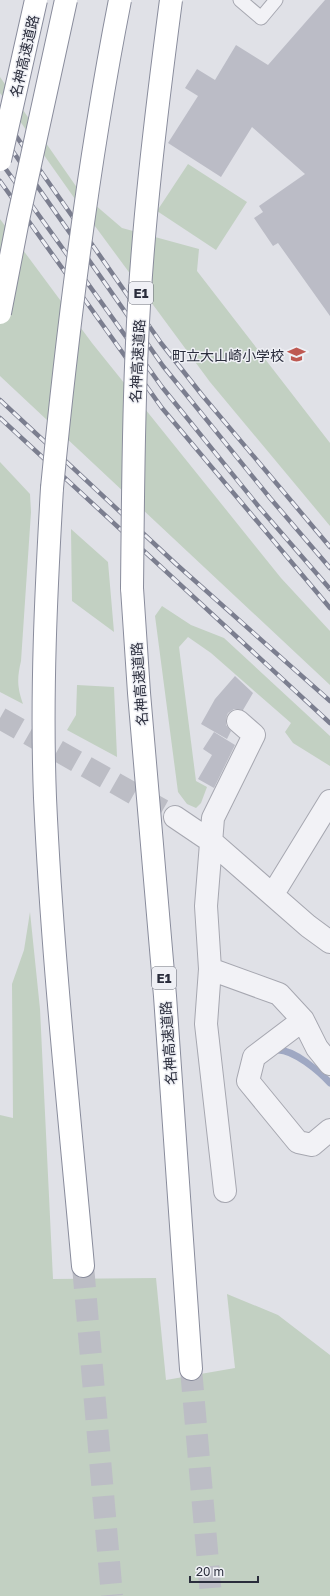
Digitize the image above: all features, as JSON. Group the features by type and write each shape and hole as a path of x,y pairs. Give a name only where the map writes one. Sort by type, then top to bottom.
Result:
{"highway":[{"name":"名神高速道路","path":"0,160 36,0"},
{"name":"名神高速道路","path":"0,312 18,220 66,0"},
{"path":"83,1266 52,916 45,798 43,699 46,595 52,488 66,346 103,83 120,0"},
{"name":"名神高速道路","path":"171,0 160,81 147,206 137,342 132,588 139,693 166,1004 191,1369"}],"street":[{"path":"224,1191 206,1024 210,969 206,906 214,818 254,735 238,720"},
{"path":"273,894 330,801"},
{"path":"175,818 212,842 308,926 330,942"},
{"path":"210,969 279,994 303,1020 317,1048 330,1064"},
{"path":"303,1020 254,1057 248,1081 298,1142 312,1145 330,1130"}],"lane":[{"path":"240,0 261,18 276,0"}],"green space":[{"path":"0,77 80,192 122,228 199,249 197,271 330,443 330,526 210,382 75,199 0,93"},
{"path":"188,164 247,202 216,250 157,211"},
{"path":"0,219 92,343 281,578 330,631 330,685 0,376"},
{"path":"0,462 30,494 31,512 21,661 18,678 23,704 0,692"},
{"path":"71,529 108,562 114,632 72,601"},
{"path":"162,606 191,625 224,638 330,736 330,766 293,743 285,732 291,723 211,653 188,637 179,647 196,781 207,787 201,803 196,808 187,804 178,792 155,616"},
{"path":"77,685 114,687 117,757 67,730 76,715"},
{"path":"30,912 40,1009 53,1279 156,1278 166,1380 235,1368 227,1294 278,1315 330,1355 330,1596 0,1596 0,1115 13,1118 12,984 24,950"}],"building":[{"path":"325,0 330,0 330,316 278,243 273,246 254,218 263,212 259,206 305,174 252,127 221,177 168,143 198,96 185,88 197,69 215,80 236,45 268,65"},
{"path":"235,676 253,693 243,710 234,709 228,713 226,725 231,731 227,739 201,724 215,699"},
{"path":"214,732 235,745 214,788 198,779 212,755 203,749"}],"waterway":[{"path":"278,1050 291,1053 299,1057 313,1067 330,1083"}],"tunnel":[{"path":"0,718 175,817"},
{"path":"83,1266 112,1596"},
{"path":"191,1369 211,1596"}],"railway":[{"path":"0,113 161,343 202,395 330,547"},
{"path":"0,133 163,366 270,498 330,568"},
{"path":"0,161 162,387 259,507 330,589"},
{"path":"0,181 162,408 330,608"},
{"path":"0,400 176,564 330,701"},
{"path":"0,418 330,723"}],"place":[{"name":"町立大山崎小学校","path":"297,355"}]}
